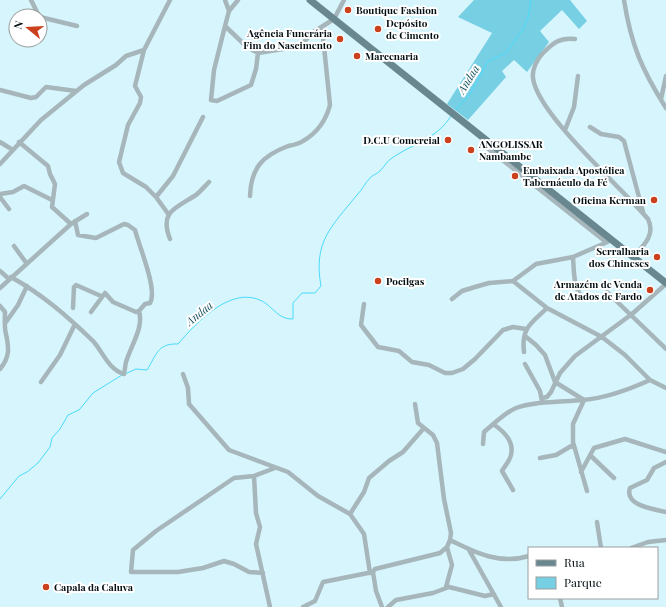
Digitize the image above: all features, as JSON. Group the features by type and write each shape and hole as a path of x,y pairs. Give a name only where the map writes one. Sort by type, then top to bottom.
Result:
{"main road":[{"path":"310,0 452,112 564,205 578,219 633,257 666,283"}],"street":[{"path":"169,215 156,197 146,187 123,173 119,162 128,125 140,103 141,97 135,86 144,50 170,0"},
{"path":"226,0 229,11"},
{"path":"238,0 229,11 214,70 211,100 217,101 251,85 256,69 258,53"},
{"path":"225,26 248,47 258,53 297,46 334,19 344,0"},
{"path":"624,0 629,31 641,66 666,108"},
{"path":"48,18 77,26"},
{"path":"250,196 252,174 259,165 273,152 303,142 320,127 327,117 330,105 322,27"},
{"path":"574,39 565,38 557,40 548,48 540,56 534,68 533,77 545,105 565,130 632,203 643,212 652,225 651,233 647,240 633,257"},
{"path":"0,164 41,120 76,91 126,56 144,50"},
{"path":"565,130 574,107 578,76"},
{"path":"661,99 666,76"},
{"path":"0,90 31,98 36,97 46,87 76,91"},
{"path":"156,197 173,176 203,117"},
{"path":"590,128 601,134 619,137 624,141 643,212"},
{"path":"0,142 13,150"},
{"path":"19,142 48,166 55,184 52,207 73,223 78,235 93,238 124,224 133,227 152,288 151,302 145,304 139,311"},
{"path":"486,147 564,205"},
{"path":"170,240 166,228 169,215 175,207 196,195 209,182"},
{"path":"0,194 12,192 24,186 52,200"},
{"path":"0,197 8,209"},
{"path":"0,288 73,223 87,214"},
{"path":"452,298 462,291 475,287 490,283 513,281 536,264 573,257 609,241"},
{"path":"14,246 27,264"},
{"path":"573,257 577,281 576,290 579,296 585,299 590,297"},
{"path":"0,271 10,278 27,286 50,302 94,343 106,361 124,374 126,362 138,333 141,317 139,311"},
{"path":"513,281 547,308 602,337 625,355 650,380 666,388"},
{"path":"542,401 551,392 555,382 575,356 632,314 666,283"},
{"path":"73,308 74,287 76,285 101,296"},
{"path":"6,322 15,310 27,286"},
{"path":"607,292 632,314 666,349"},
{"path":"92,312 101,296 105,293 113,302 132,310 139,311"},
{"path":"364,304 360,325 378,347 400,350 412,362 429,366 446,373 457,372 463,369 483,352 498,333 503,330 513,327 526,330"},
{"path":"0,306 5,312 6,334 9,345 5,362 0,369"},
{"path":"524,352 526,330 530,322 547,308"},
{"path":"41,382 60,354 75,324"},
{"path":"525,336 536,345 544,355 555,382 584,400"},
{"path":"525,364 540,391 542,401"},
{"path":"183,374 188,388 189,404 207,423 220,442 232,452 292,475 318,496 350,514 363,531 371,572 382,607"},
{"path":"483,444 484,432 506,413 516,408 542,401 584,400 617,395 650,380"},
{"path":"584,400 573,424 573,445 578,456 587,491"},
{"path":"304,607 315,601 323,582 371,572 375,569 440,553 447,547 450,540 450,526 444,499 437,443 433,435 418,423 415,404"},
{"path":"493,424 506,434 512,448 510,458 502,471 513,490"},
{"path":"350,514 364,492 369,478 389,460 403,452 424,428"},
{"path":"581,472 596,447 624,439 666,452"},
{"path":"540,458 556,455 573,445"},
{"path":"591,456 614,478"},
{"path":"666,462 654,468 649,478 630,488 628,496 630,499 641,505 666,512"},
{"path":"263,573 249,572 234,564 224,561 203,568 178,572 131,572 131,555 137,546 234,478 254,476 275,468"},
{"path":"254,476 256,513 260,527 256,544 270,607"},
{"path":"597,522 601,547"},
{"path":"450,540 481,556 501,560 528,556"},
{"path":"632,547 641,543 666,540"},
{"path":"446,587 452,565 447,547"},
{"path":"469,550 501,607"},
{"path":"388,607 396,600 433,593 446,587 488,597 494,594"}],"green space":[{"path":"474,0 570,0 587,21 579,29 562,10 540,31 549,42 527,72 514,60 502,71 506,77 468,120 447,104 492,33 458,17"}],"waterway":[{"name":"Andaa","path":"456,109 470,94 488,61 506,53 523,29 528,18 531,0"},
{"name":"Andaa","path":"125,374 136,369 147,370 155,355 161,348 171,344 178,344 204,317 227,302 238,298 250,297 262,301 280,315 288,319 293,319 293,303 302,293 315,293 321,286 319,271 322,246 326,236 339,217 368,180 380,171 390,159 431,136 439,130 451,116"},
{"name":"Andaa","path":"0,499 19,476 27,472 38,463 50,447 52,438 60,429 68,415 79,410 93,393 122,375"}],"place":[{"name":"Boutique Fashion","path":"348,10"},
{"name":"Depósito de Cimento","path":"378,29"},
{"name":"Agência Funerária Fim do Nascimento","path":"340,39"},
{"name":"Marcenaria","path":"357,56"},
{"name":"D.C.U Comercial","path":"448,140"},
{"name":"ANGOLISSAR Nambambe","path":"471,150"},
{"name":"Embaixada Apostólica Tabernáculo da Fé","path":"515,176"},
{"name":"Oficina Kerman","path":"654,200"},
{"name":"Serralharia dos Chineses","path":"657,257"},
{"name":"Pocilgas","path":"378,281"},
{"name":"Armazém de Venda de Atados de Fardo","path":"650,290"},
{"name":"Capala da Caluva","path":"46,587"}]}
